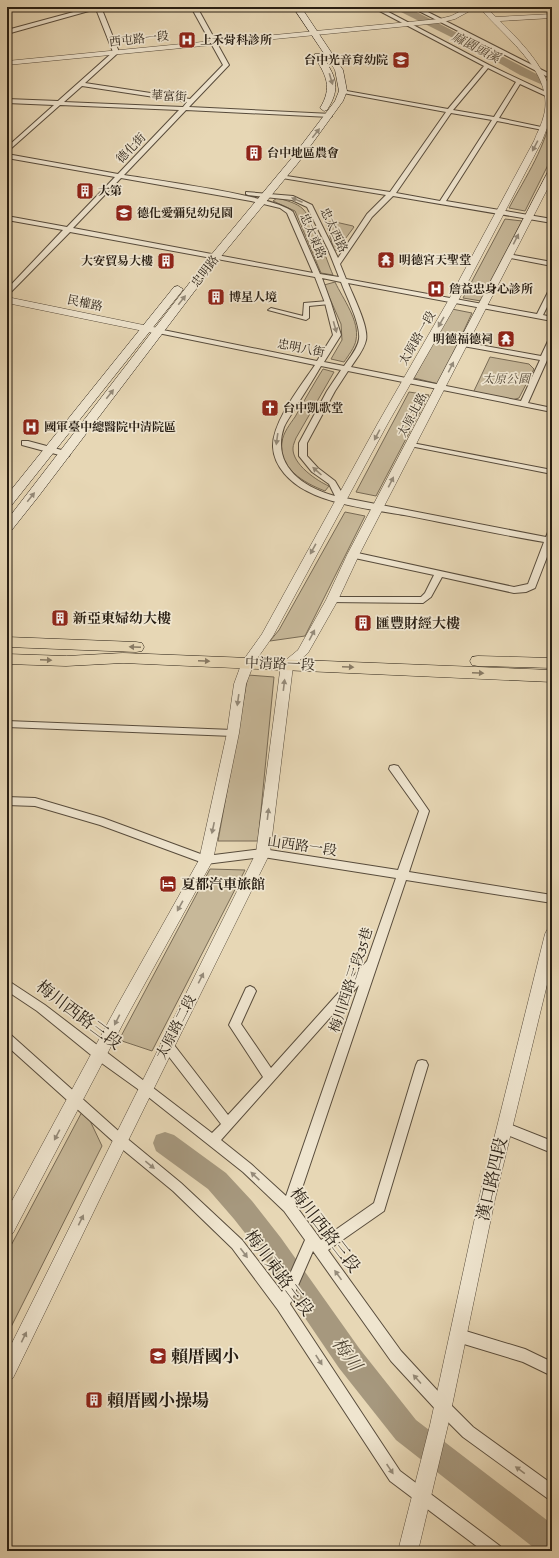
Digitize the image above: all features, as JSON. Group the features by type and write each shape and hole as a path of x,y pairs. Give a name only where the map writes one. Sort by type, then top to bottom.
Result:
{"main road":[{"path":"297,7 339,70 343,91"},
{"path":"300,137 326,105 332,92 333,84 328,71 306,37"},
{"name":"忠明路","path":"7,503 82,408 216,257 278,171 330,114 339,101 343,91"},
{"name":"忠明路","path":"7,528 66,454 205,255 259,197 264,183"},
{"name":"中清路一段","path":"7,642 251,657 287,664 552,676"},
{"name":"中清路一段","path":"7,659 66,661 123,658 251,657 302,653 552,663"}],"street":[{"path":"7,32 98,7 116,52 7,151"},
{"name":"德化街","path":"7,293 226,65 194,7"},
{"path":"375,7 412,24 487,66 548,94"},
{"path":"414,7 541,73 552,77"},
{"name":"西屯路一段","path":"7,63 213,43 306,37 314,33 440,21 453,18 474,7"},
{"name":"太原路一段","path":"251,657 267,636 317,542 453,301 498,212 538,141 548,114 548,94 541,73 516,41 482,7"},
{"path":"495,19 552,16"},
{"path":"337,264 384,198 392,194 449,110 487,66"},
{"path":"442,203 519,82"},
{"path":"81,84 191,101"},
{"path":"343,91 543,128"},
{"name":"華富街","path":"7,101 330,114"},
{"path":"7,151 122,174"},
{"name":"忠太東路","path":"7,156 259,197 290,212 308,251 328,303 337,335 281,424 276,438 276,452 287,471 297,481 321,495 342,500"},
{"path":"278,171 392,194 552,221"},
{"name":"太原北路","path":"287,664 302,653 332,600 377,508 441,388 552,172"},
{"name":"忠太西路","path":"259,197 293,198 310,206 337,264 342,280 361,325 363,339 303,443 303,456 315,470 332,483 342,500"},
{"path":"7,218 552,319"},
{"path":"508,256 552,264"},
{"path":"539,317 552,290"},
{"name":"民權路","path":"7,300 152,330"},
{"path":"271,310 306,318 306,304 328,303"},
{"name":"忠明八街","path":"152,330 552,410"},
{"path":"523,405 552,341"},
{"path":"463,344 544,359"},
{"path":"25,443 66,454"},
{"path":"410,444 552,472"},
{"path":"342,500 550,541"},
{"path":"353,555 514,590 526,589 532,586 550,541 552,532"},
{"path":"332,600 423,600 428,595 440,573"},
{"path":"7,1227 100,1055 122,1011 206,860 233,733 240,684 251,657"},
{"name":"太原路二段","path":"7,1372 120,1140 263,853 287,664"},
{"path":"7,724 52,727 233,733"},
{"name":"梅川西路三段35巷","path":"289,1208 424,810 394,769"},
{"name":"山西路一段","path":"7,801 35,802 104,822 206,860 263,853 552,899"},
{"name":"漢口路四段","path":"423,1488 459,1336 487,1199 552,934"},
{"path":"213,1141 372,963"},
{"name":"梅川西路三段","path":"7,985 41,1008 100,1055 146,1088 247,1168 289,1208 313,1245 441,1416 468,1432 552,1493"},
{"path":"250,991 235,1025 270,1077"},
{"name":"梅川東路三段","path":"7,1039 120,1140 177,1187 237,1244 285,1301 395,1476 423,1488 495,1551"},
{"path":"167,1045 228,1124"},
{"path":"285,1301 313,1245 379,1207 422,1065"},
{"path":"504,1128 552,1147"},
{"path":"459,1336 525,1356 552,1369"},
{"path":"408,1551 423,1488"}],"green space":[{"path":"552,109 552,157 525,211 509,208 541,148 546,136"},
{"path":"277,198 291,202 303,209 311,222 333,275 321,273 295,211 273,201"},
{"path":"505,219 522,221 481,301 463,298"},
{"path":"331,221 354,227 337,250 334,250 326,223"},
{"path":"335,282 353,318 357,333 354,346 344,362 331,359 342,340 341,324 324,285"},
{"path":"452,309 472,313 439,384 414,378"},
{"name":"太原公園","path":"490,357 529,364 534,369 519,398 512,400 473,393"},
{"path":"323,369 334,372 296,438 293,448 294,454 301,466 312,476 329,486 325,491 309,484 294,473 284,460 282,451 282,442 285,432"},
{"path":"409,392 429,395 376,496 356,492"},
{"path":"345,512 365,516 305,636 270,641 279,630"},
{"path":"248,675 274,677 258,841 218,841"},
{"path":"210,869 245,870 152,1051 119,1040"},
{"path":"84,1108 102,1146 7,1335 7,1253"}],"waterway":[{"name":"麻園頭溪","path":"399,7 469,42 524,73 552,86"},
{"name":"梅川","path":"165,1143 217,1181 243,1210 272,1247 349,1358 406,1430 552,1543"}],"place":[{"name":"上禾骨科診所","path":"187,40"},
{"name":"台中光音育幼院","path":"401,60"},
{"name":"台中地區農會","path":"254,153"},
{"name":"大第","path":"85,191"},
{"name":"德化愛彌兒幼兒園","path":"124,213"},
{"name":"明德宮天聖堂","path":"386,260"},
{"name":"大安貿易大樓","path":"166,261"},
{"name":"詹益忠身心診所","path":"436,289"},
{"name":"博星人境","path":"216,297"},
{"name":"明德福德祠","path":"506,339"},
{"name":"台中凱歌堂","path":"270,408"},
{"name":"國軍臺中總醫院中清院區","path":"31,427"},
{"name":"新亞東婦幼大樓","path":"60,618"},
{"name":"匯豐財經大樓","path":"363,623"},
{"name":"夏都汽車旅館","path":"168,884"},
{"name":"賴厝國小","path":"158,1356"},
{"name":"賴厝國小操場","path":"94,1400"}]}
